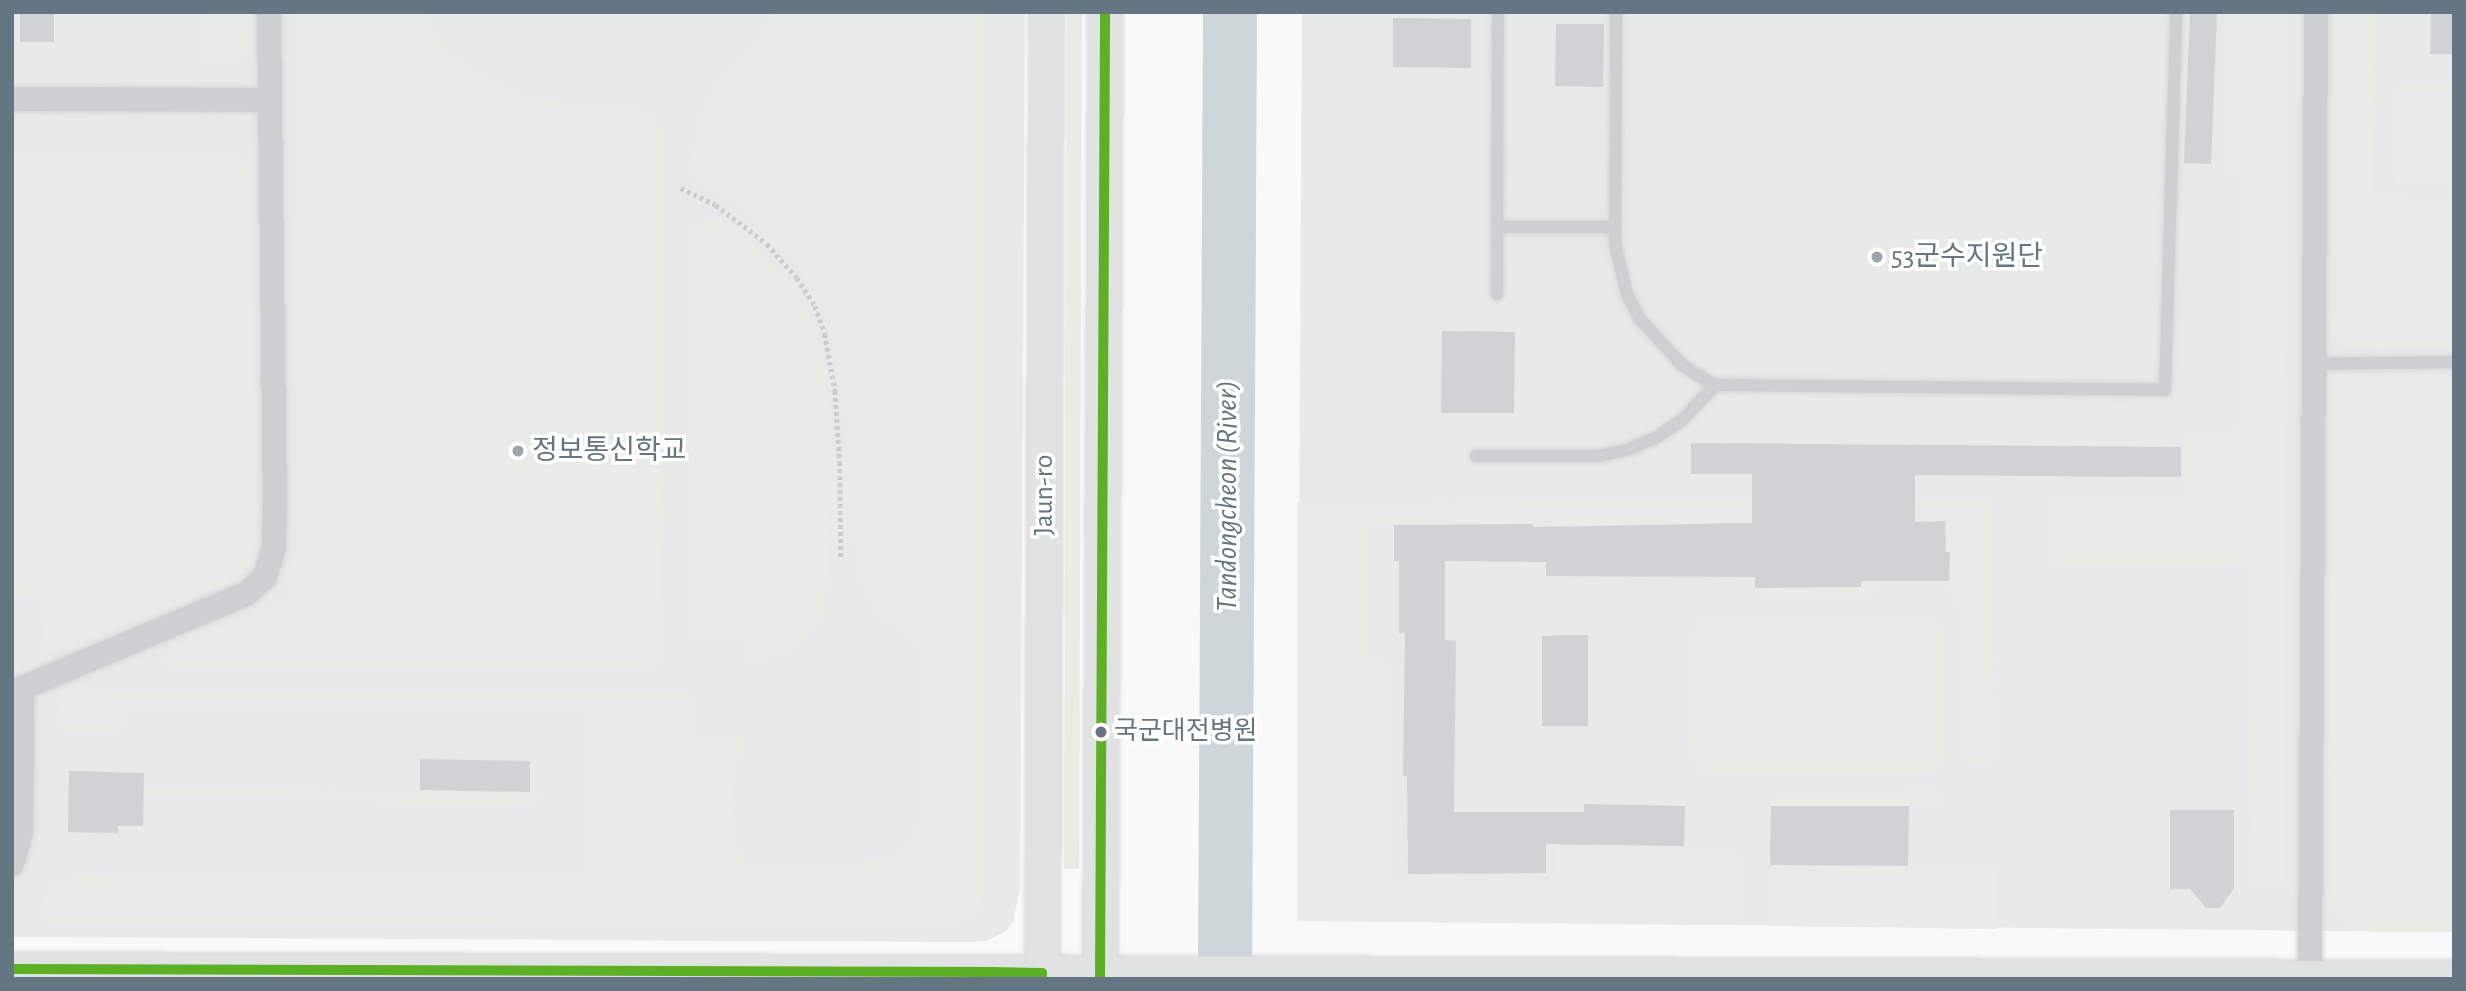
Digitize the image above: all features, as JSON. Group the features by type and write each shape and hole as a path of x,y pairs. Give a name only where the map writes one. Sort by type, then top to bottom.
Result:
{"street":[{"path":"12,864 21,832 17,686 246,594 265,577 274,547 275,507 269,12"},
{"name":"Jaun-ro","path":"1042,976 1046,12"},
{"name":"Jaun-ro","path":"1100,976 1105,12"},
{"path":"2310,976 2316,12"},
{"path":"12,99 269,100"},
{"path":"12,969 1042,976 1297,973 2454,977"}],"lane":[{"path":"1497,294 1498,12"},
{"path":"1616,12 1615,227 1619,269 1627,295 1640,318 1683,366 1715,385 2165,390 2176,12"},
{"path":"1497,227 1615,227"},
{"path":"2314,364 2454,362"},
{"path":"1476,456 1598,456 1630,449 1681,421 1715,385"}],"path":[{"path":"681,188 716,205 767,244 797,278 815,306 825,334 835,391 840,463 841,560"}],"shaded area":[{"name":"정보통신학교","path":"12,12 1025,12 1020,889 1013,922 1006,931 986,941 970,942 12,937"},
{"path":"209,12 251,12 251,31 241,59 236,63 199,66 198,19 209,19"},
{"path":"296,12 424,12 445,51 519,95 573,103 637,106 652,115 663,133 666,157 659,663 654,667 168,668 160,663 167,651 286,598 292,584"},
{"path":"774,12 984,12 982,890 978,912 963,923 945,927 48,924 42,916 42,903 48,887 63,878 124,874 586,873 586,713 123,713 123,732 65,733 58,727 59,693 67,686 126,693 691,693 692,737 746,736 736,764 731,804 736,839 745,867 886,860 909,845 921,810 922,650 876,614 860,580 848,516 849,468 844,400 832,334 820,300 794,263 741,208 695,179 689,165 703,107 720,78 746,53"},
{"path":"1067,12 1082,12 1079,869 1064,869"},
{"name":"53군수지원단","path":"1302,12 2454,12 2454,932 1297,921"},
{"path":"2224,12 2289,12 2284,499 2284,887 2251,887 2249,565 2051,565 2050,498 2185,498 2185,430 2239,430 2239,174 2222,174"},
{"path":"2334,12 2374,12 2372,197 2454,198 2454,349 2341,347 2330,341"},
{"path":"2397,84 2454,85 2454,186 2396,186"},
{"path":"12,152 226,152 238,156 253,178 254,536 251,565 244,576 234,582 73,645 43,654 42,596 12,595"},
{"path":"714,218 726,224 772,263 794,289 818,344 827,386 831,443 828,579 822,620 800,645 768,660 744,666 743,638 690,639 689,241 693,225"},
{"path":"2327,376 2454,377 2454,932 2371,932 2350,926 2337,917 2330,903"},
{"path":"1994,499 1995,764 1968,764 1960,755 1959,611 1949,596 1950,552 1871,551 1876,593 1874,598 1867,600 1759,600 1755,588 1860,587 1860,545 1752,515 1752,524 1533,528 1533,524 1367,525 1367,660 1384,660 1389,665 1389,879 1556,879 1556,848 1724,849 1733,852 1740,861 1739,923 1297,921 1297,502"},
{"path":"1701,615 1926,616 1934,619 1943,632 1943,761 1939,769 1932,773 1700,772 1689,749 1688,728 1689,637"},
{"path":"144,788 537,791 543,799 540,803 530,804 143,801"},
{"path":"1934,789 1940,792 1943,806 1771,806 1786,791"},
{"path":"1770,865 1996,866 1996,929 1770,926"}],"building":[{"path":"20,12 54,12 54,42 20,42"},
{"path":"2190,12 2217,12 2211,164 2184,163"},
{"path":"2431,12 2454,12 2454,54 2430,54"},
{"path":"1393,18 1471,19 1471,68 1393,67"},
{"path":"1556,24 1604,24 1603,87 1555,86"},
{"path":"1442,331 1515,332 1514,413 1441,413"},
{"path":"1691,443 2181,447 2181,477 1915,475 1915,522 1945,521 1946,552 1950,552 1949,581 1861,581 1861,587 1755,588 1755,577 1546,576 1546,562 1445,561 1445,640 1456,641 1454,812 1584,812 1584,804 1685,806 1684,846 1546,844 1546,873 1408,874 1407,776 1403,776 1405,633 1399,633 1399,561 1394,561 1394,525 1533,524 1533,527 1752,523 1752,474 1691,474"},
{"path":"1588,635 1588,726 1542,726 1542,636"},
{"path":"420,759 530,761 530,792 420,790"},
{"path":"69,771 144,773 143,826 118,826 118,833 68,832"},
{"path":"1771,806 1909,806 1908,866 1770,865"},
{"path":"2170,810 2234,810 2234,888 2220,908 2206,908 2190,889 2170,889"}],"waterway":[{"name":"Tandongcheon (River)","path":"1225,979 1230,12"}],"transit line":[{"path":"1100,979 1105,12"},
{"path":"12,969 994,972 1042,973 1042,979"}],"place":[{"name":"53군수지원단","path":"1877,257"},
{"name":"정보통신학교","path":"518,451"},
{"name":"국군대전병원","path":"1101,732"}]}
